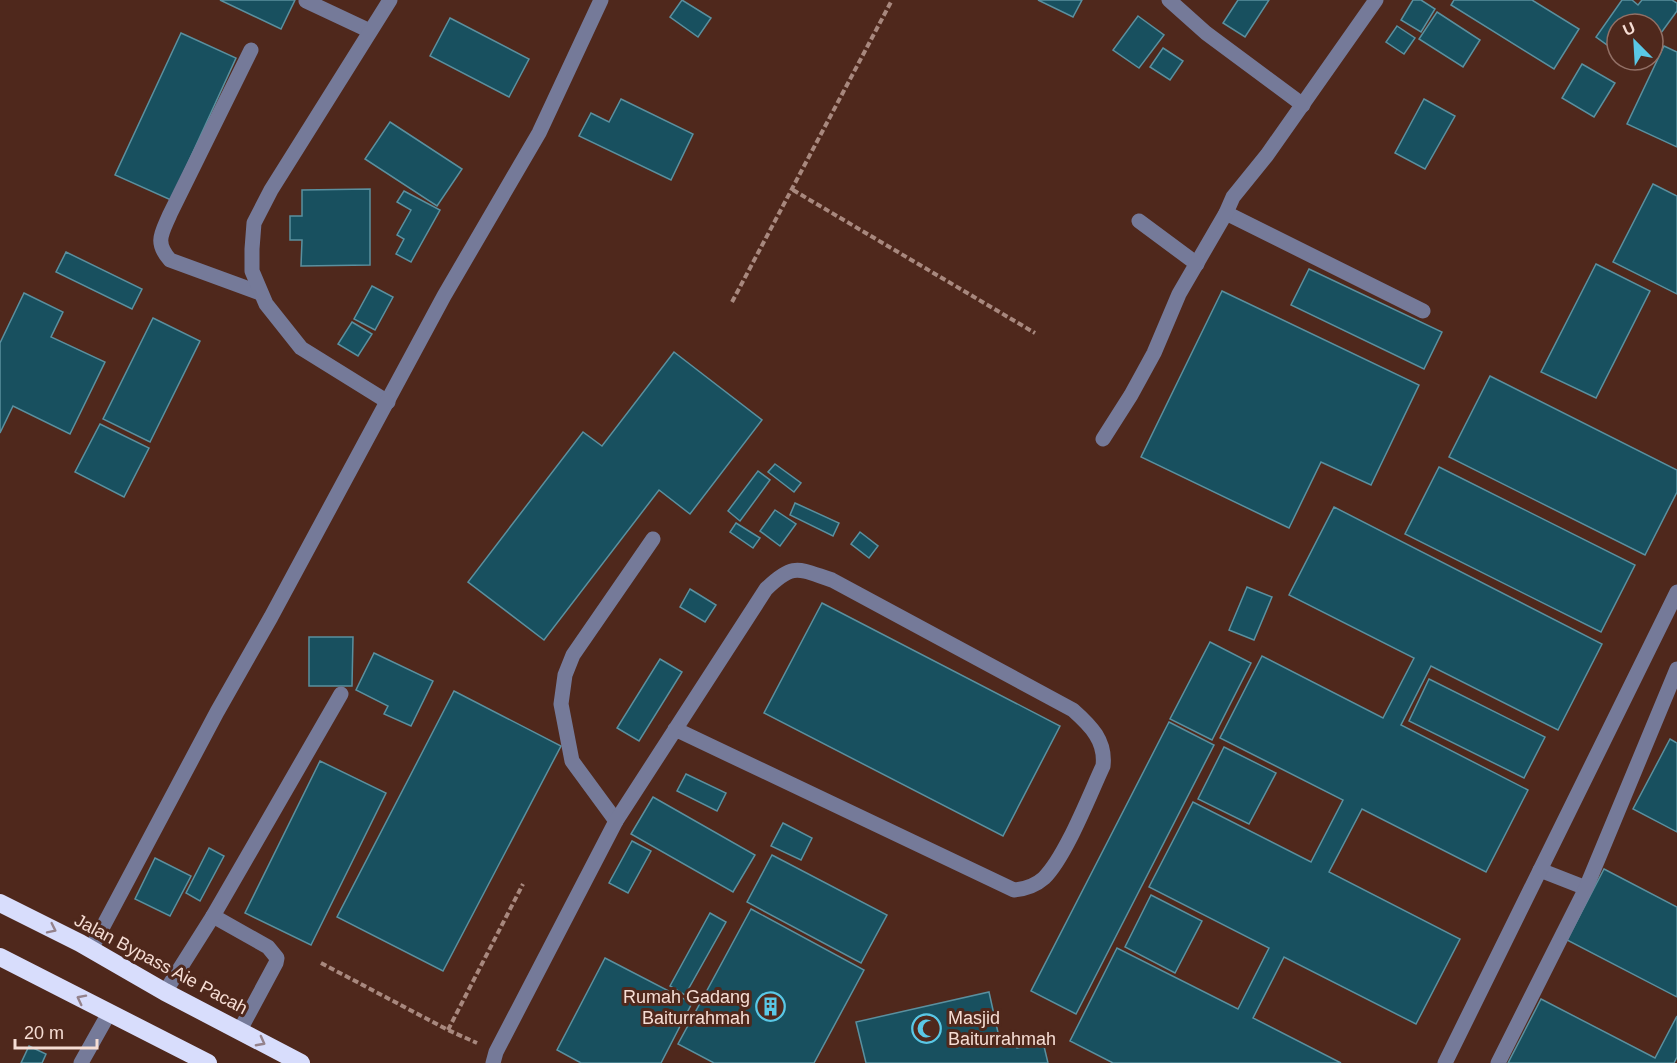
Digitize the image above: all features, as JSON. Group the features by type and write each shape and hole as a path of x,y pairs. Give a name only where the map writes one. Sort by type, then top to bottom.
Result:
{"highway":[{"name":"Jalan Bypass Aie Pacah","path":"0,903 91,949 165,992 301,1063"},
{"path":"0,957 208,1063"}],"street":[{"path":"388,402 301,348 266,304 252,271 254,223 271,190 390,0"},
{"path":"91,949 217,712 444,296 539,133 601,0"},
{"path":"1169,0 1206,33 1303,105"},
{"path":"1103,439 1154,353 1179,294 1233,197 1267,155 1376,0"},
{"path":"306,1 370,31"},
{"path":"251,50 160,238 161,250 170,260 260,293"},
{"path":"1226,213 1423,311"},
{"path":"1139,221 1197,264"},
{"path":"616,821 572,761 561,704 565,675 573,655 653,539"},
{"path":"495,1058 616,821 675,729 766,589 782,574 796,569 832,580 1073,710 1088,723 1097,735 1104,754 1103,766 1054,865 1042,879 1027,889 1014,890 675,729"},
{"path":"1446,1063 1677,592"},
{"path":"1498,1063 1586,888 1677,669"},
{"path":"165,992 213,916 341,694"},
{"path":"1540,870 1586,888"},
{"path":"213,916 268,948 276,954 277,958 240,1030"},
{"path":"81,1063 109,1013"}],"path":[{"path":"732,302 892,0"},
{"path":"793,190 1035,333"},
{"path":"448,1030 524,884"},
{"path":"321,963 448,1030 495,1058"}],"building":[{"path":"220,0 295,0 281,29"},
{"path":"682,0 711,18 698,37 670,17"},
{"path":"1038,0 1082,0 1073,17"},
{"path":"1238,0 1269,0 1245,37 1223,23"},
{"path":"1413,0 1421,0 1435,9 1421,32 1401,20"},
{"path":"1454,0 1532,0 1579,29 1554,69 1451,5"},
{"path":"1622,0 1632,0 1638,5 1642,0 1672,0 1677,3 1677,11 1665,28 1665,12 1614,12"},
{"path":"1437,12 1480,40 1463,67 1419,39"},
{"path":"1138,16 1164,35 1139,68 1113,50"},
{"path":"450,18 529,59 509,97 430,56"},
{"path":"1605,24 1605,43 1596,37"},
{"path":"1397,26 1415,38 1404,54 1386,42"},
{"path":"181,33 236,58 171,200 115,175"},
{"path":"1665,46 1677,52 1677,147 1627,124 1652,72 1665,72"},
{"path":"1163,48 1183,61 1170,80 1150,67"},
{"path":"1582,64 1615,83 1594,117 1562,98"},
{"path":"621,99 693,134 671,180 579,136 591,113 609,122"},
{"path":"1424,99 1455,116 1425,169 1395,153"},
{"path":"390,122 462,169 437,206 365,159"},
{"path":"1653,184 1677,196 1677,294 1613,262"},
{"path":"370,189 370,265 301,266 302,240 290,240 290,216 302,216 302,190"},
{"path":"404,191 440,210 411,262 396,254 404,239 397,235 411,210 397,202"},
{"path":"66,252 142,289 132,309 56,272"},
{"path":"1596,264 1650,291 1596,398 1541,372"},
{"path":"1309,269 1442,332 1424,369 1291,305"},
{"path":"372,286 393,297 375,330 354,319"},
{"path":"1222,291 1419,385 1371,485 1321,462 1289,528 1141,457"},
{"path":"24,293 63,312 51,337 105,362 70,434 13,406 0,433 0,343"},
{"path":"153,318 200,341 150,442 103,419"},
{"path":"352,322 372,334 358,356 338,344"},
{"path":"674,352 762,420 690,514 659,490 544,640 468,582 583,432 602,446"},
{"path":"1490,376 1677,470 1677,492 1645,555 1449,457"},
{"path":"100,424 149,448 124,497 75,472"},
{"path":"775,464 801,483 794,492 768,472"},
{"path":"1439,467 1635,565 1601,632 1405,534"},
{"path":"758,471 770,480 740,521 728,511"},
{"path":"795,503 839,523 833,536 790,515"},
{"path":"1334,507 1602,644 1558,730 1431,666 1401,725 1528,790 1486,872 1362,809 1329,872 1460,939 1416,1024 1284,957 1253,1018 1341,1063 1113,1063 1070,1041 1117,948 1238,1009 1269,948 1149,887 1193,802 1311,862 1343,800 1220,738 1262,656 1383,718 1414,658 1289,595"},
{"path":"775,510 796,524 780,546 760,531"},
{"path":"736,523 760,538 753,548 730,532"},
{"path":"860,532 878,546 869,558 851,544"},
{"path":"1247,587 1272,597 1254,640 1229,630"},
{"path":"690,589 716,605 705,622 680,607"},
{"path":"822,603 1060,726 1003,836 764,713"},
{"path":"309,637 353,637 352,686 309,686"},
{"path":"1210,642 1251,663 1212,740 1170,719"},
{"path":"374,653 433,681 411,726 384,714 388,706 356,690"},
{"path":"660,659 682,672 639,741 617,728"},
{"path":"1429,679 1545,737 1524,778 1409,721"},
{"path":"454,691 561,746 443,971 337,917"},
{"path":"1169,722 1214,745 1076,1014 1031,991"},
{"path":"1670,739 1677,743 1677,832 1633,809"},
{"path":"1224,747 1276,773 1249,824 1198,799"},
{"path":"320,761 386,793 311,945 245,913"},
{"path":"686,774 726,793 717,811 677,791"},
{"path":"653,797 755,855 733,892 631,834"},
{"path":"783,823 812,838 801,860 771,846"},
{"path":"632,841 651,851 628,893 609,883"},
{"path":"209,848 224,856 200,901 186,893"},
{"path":"772,855 887,915 861,963 747,902"},
{"path":"155,858 191,876 170,916 135,899"},
{"path":"1604,869 1677,907 1677,997 1567,940"},
{"path":"1151,895 1202,921 1175,973 1125,947"},
{"name":"Rumah Gadang Baiturrahmah","path":"751,909 864,970 814,1063 714,1063 678,1044"},
{"path":"710,913 726,922 685,995 670,986"},
{"path":"605,958 692,1003 661,1063 581,1063 557,1050"},
{"name":"Masjid Baiturrahmah","path":"989,992 999,1037 1014,1033 1017,1048 1043,1042 1048,1063 866,1063 856,1022"},
{"path":"1541,999 1655,1058 1677,1016 1677,1057 1674,1063 1508,1063"},
{"path":"29,1046 46,1054 42,1063 21,1063"}],"place":[{"name":"Rumah Gadang Baiturrahmah","path":"771,1007"},
{"name":"Masjid Baiturrahmah","path":"927,1028"}]}
